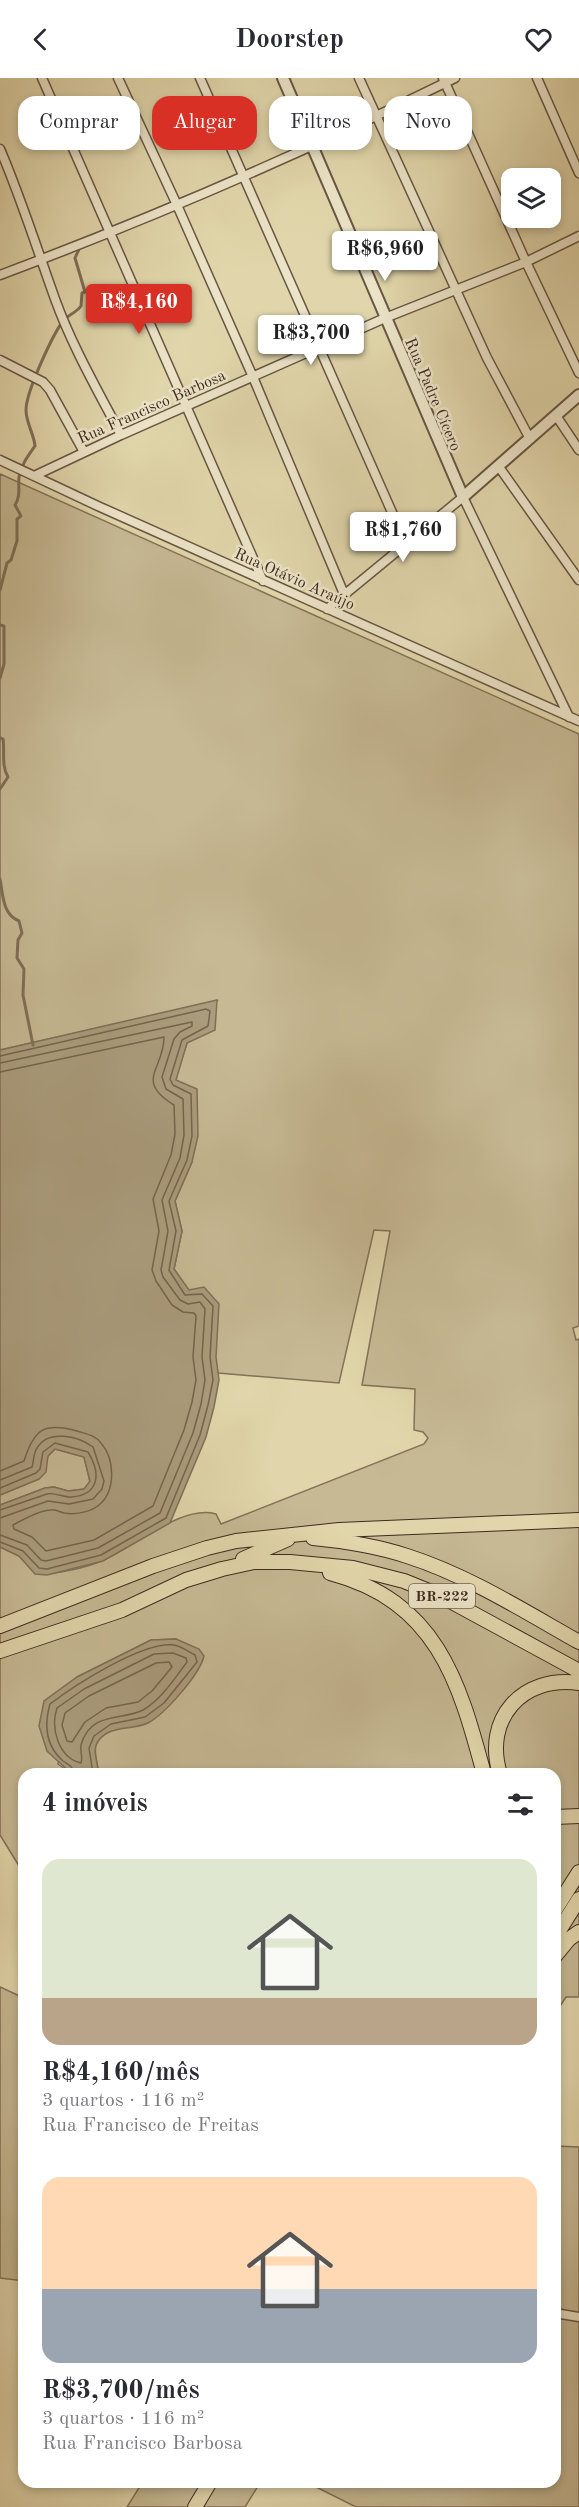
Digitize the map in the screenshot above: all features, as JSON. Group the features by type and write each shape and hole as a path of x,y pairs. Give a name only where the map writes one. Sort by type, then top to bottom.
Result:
{"highway":[{"path":"222,1569 297,1536 357,1528 579,1520"},
{"name":"BR-222","path":"0,1626 207,1548 236,1541 297,1536 362,1545 434,1566 579,1642"},
{"name":"BR-222","path":"0,1651 122,1610 186,1580 254,1562 290,1562 353,1568 404,1581 441,1596 579,1671"},
{"path":"290,1562 368,1586 389,1599 416,1622 436,1645 448,1664 468,1715 482,1768"},
{"path":"498,1768 495,1759 495,1741 500,1723 508,1708 526,1692 548,1683 579,1683"},
{"path":"561,1817 579,1816"},
{"path":"561,1900 579,1872"},
{"path":"561,1928 579,1899"},
{"path":"561,1949 579,1932"},
{"path":"195,2507 206,2488"}],"street":[{"path":"42,78 263,581"},
{"path":"118,78 177,204 253,377 344,594"},
{"path":"200,78 406,544"},
{"name":"Rua Padre Cícero","path":"283,78 291,96"},
{"path":"359,78 487,358 530,439"},
{"path":"372,120 444,80 455,78"},
{"path":"537,78 579,173"},
{"path":"444,80 579,373"},
{"path":"0,149 56,301 76,348 121,435"},
{"path":"0,274 109,234 302,150"},
{"name":"Rua Padre Cícero","path":"314,150 463,497 568,717"},
{"name":"Rua Francisco Barbosa","path":"34,476 385,318 526,262 579,236"},
{"path":"0,360 43,382 50,390 84,452"},
{"path":"327,609 499,468 579,395"},
{"path":"556,417 579,450"},
{"name":"Rua Otávio Araújo","path":"0,460 263,581 579,721"},
{"path":"499,468 579,580"},
{"path":"561,2314 579,2317"}],"shaded area":[{"path":"0,474 579,734 579,1326 573,1328 576,1340 579,1339 579,1997 566,1997 561,2005 561,1768 98,1768 95,1750 96,1743 101,1737 115,1729 147,1723 176,1639 151,1640 77,1677 58,1764 64,1768 18,1768 18,1864 0,1835 0,1547 19,1556 36,1574 79,1568 116,1554 159,1528 188,1515 216,1514 221,1524 424,1444 428,1438 423,1432 414,1430 415,1389 362,1385 390,1231 374,1230 339,1383 218,1373 216,1359 202,1318 174,1269 182,1231 175,1201 192,1162 175,1080 187,1043 217,1001 0,1050"},
{"path":"55,1449 84,1457 90,1482 85,1489 68,1491 54,1487 45,1488 0,1505 0,1495 39,1479 48,1456"},
{"path":"0,1987 18,1995 18,2280 0,2278"},
{"path":"561,2146 579,2147 579,2507 356,2507 318,2488 561,2488"},
{"path":"139,2488 257,2488 245,2507 127,2507"}],"water":[{"path":"217,1000 215,1030 187,1043 176,1080 197,1089 198,1136 192,1162 175,1201 182,1231 174,1269 189,1290 204,1287 219,1304 216,1357 219,1380 206,1437 170,1523 103,1561 47,1575 35,1574 19,1556 0,1547 0,1505 45,1488 54,1487 68,1491 84,1489 90,1481 84,1457 55,1449 48,1456 46,1472 39,1479 0,1495 0,1050"},
{"path":"176,1639 199,1649 204,1656 196,1673 181,1693 148,1723 113,1730 102,1737 95,1750 98,1768 65,1768 47,1751 39,1726 44,1701 77,1677 151,1640"}],"waterway":[{"path":"0,590 7,563 11,560 17,541 17,519 21,516 15,505 19,495 19,477 25,461 35,446 26,415 27,402 40,364 58,328 81,306 82,293 85,292 75,258 80,247"},
{"path":"0,625 4,626 4,664 0,678"},
{"path":"0,738 3,739 4,763 8,777 0,789"},
{"path":"0,879 6,909 13,918 19,921 22,933 18,940 17,958 24,969 23,995 33,1045"}]}
